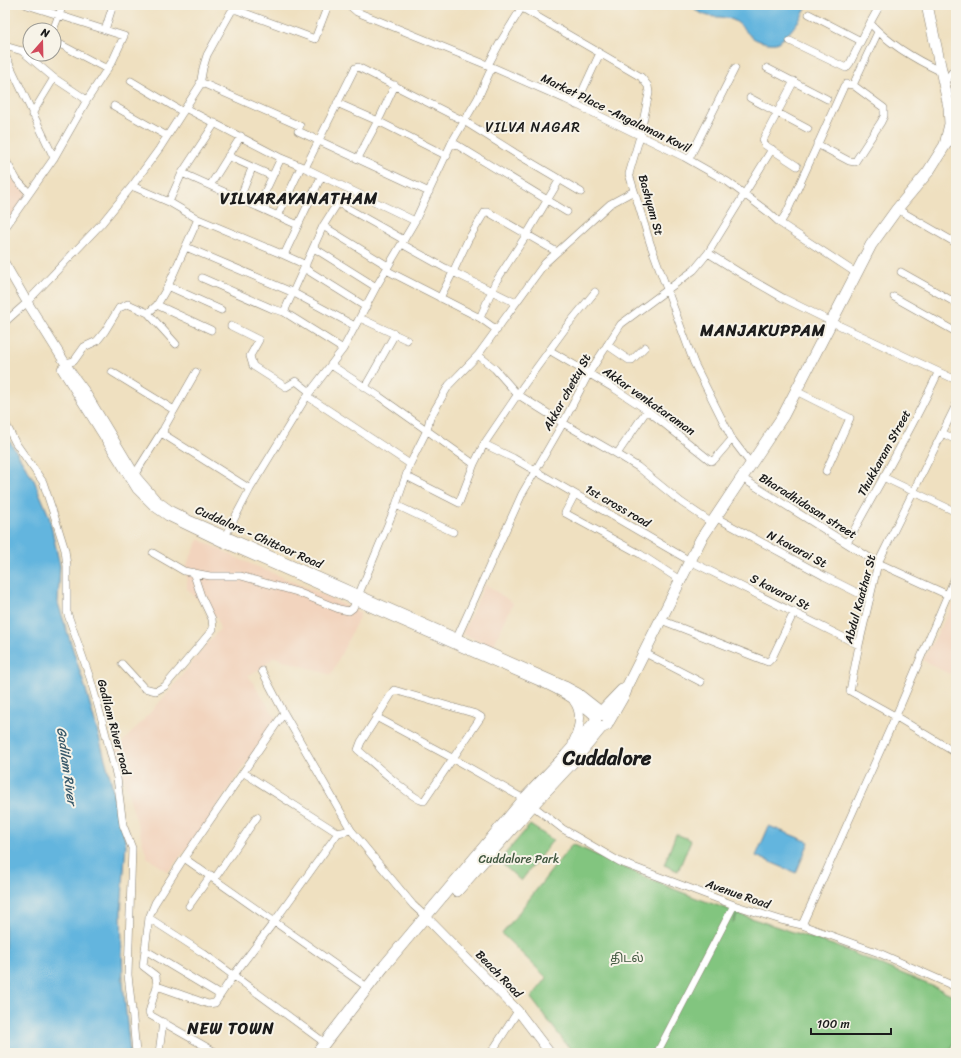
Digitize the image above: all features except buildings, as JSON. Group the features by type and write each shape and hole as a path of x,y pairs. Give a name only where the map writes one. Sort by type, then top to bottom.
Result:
{"highway":[{"path":"326,1048 367,987 428,919 566,755 626,693 627,687 690,561 714,520 784,416 871,245 897,209 928,172 945,145 954,136 950,124 949,107 927,5"},
{"path":"528,802 573,762 611,701 627,687"},
{"path":"317,1053 326,1048 428,919"}],"main road":[{"name":"Cuddalore - Chittoor Road","path":"5,264 27,307 132,476 161,504 224,539 456,641 565,686 601,718"},
{"name":"Cuddalore - Chittoor Road","path":"5,276 84,390 132,476"},
{"path":"566,755 578,733 580,722 575,695 600,703 611,701"},
{"name":"Beach Road","path":"428,919 518,1011 550,1053"}],"street":[{"path":"5,228 54,158 87,100 113,60 124,36 27,5"},
{"path":"56,22 63,5"},
{"path":"106,30 112,5"},
{"path":"5,322 27,307 102,223 132,186 200,85 203,68 208,55 231,12 237,10 315,39 328,5"},
{"name":"Market Place -Angalaman Kovil","path":"349,5 357,12 490,66 689,159 728,182 744,193 780,223 856,273"},
{"path":"532,13 537,5"},
{"path":"790,41 846,68 880,5"},
{"path":"224,539 250,489 309,394 343,349 376,287 415,221 447,156 452,142 483,89 490,66 501,41 520,6"},
{"name":"Bashyam St","path":"520,6 641,77 648,86 649,93 640,136 629,174 650,243 694,363 732,439 752,464"},
{"path":"809,14 861,41"},
{"path":"870,23 878,32 943,78 956,66"},
{"path":"853,85 878,32"},
{"path":"62,45 107,69"},
{"path":"5,46 22,49"},
{"path":"576,105 600,53"},
{"path":"5,55 54,158"},
{"path":"38,62 54,78 87,100"},
{"path":"278,216 319,140 355,68 358,67 464,121 581,192"},
{"path":"689,159 735,68"},
{"path":"767,68 826,99"},
{"path":"32,114 54,78"},
{"path":"131,81 184,110 215,123 281,158 415,221"},
{"path":"794,81 763,140 765,145 798,166"},
{"path":"200,82 299,128 319,140 429,192"},
{"path":"780,223 787,212 817,144 844,86 846,84 853,85 884,108 884,116 881,122 855,162 849,161 817,144"},
{"path":"358,158 395,85"},
{"path":"750,98 808,129"},
{"path":"337,102 447,156"},
{"path":"114,106 167,136"},
{"path":"169,202 182,172 215,123"},
{"path":"211,184 241,136"},
{"path":"452,142 567,212"},
{"name":"Akkar chetty St","path":"456,641 522,494 563,423 589,373 621,324 668,291 694,270 708,253 772,149"},
{"path":"228,156 272,176"},
{"path":"5,158 17,180 29,193"},
{"path":"258,207 281,158"},
{"path":"240,198 252,168"},
{"path":"182,172 298,225"},
{"path":"284,255 321,177"},
{"path":"480,318 495,283 560,179"},
{"path":"132,186 169,202 198,219 284,255 305,266 366,306"},
{"path":"153,553 184,571 210,576 241,576 297,592 344,610 353,608 396,505 410,464 430,418 449,385 478,355 545,263 610,204 634,191"},
{"path":"284,312 294,293 323,226 336,204 340,204 454,272 516,303"},
{"path":"897,209 956,243"},
{"path":"440,298 454,272 468,240 485,212 488,212 557,252"},
{"path":"148,312 157,305 168,286 198,219"},
{"path":"323,226 387,268 440,298 480,318 497,330"},
{"path":"186,246 294,293 355,326"},
{"path":"314,248 376,287"},
{"path":"708,253 765,288 832,322 938,373 956,380"},
{"path":"901,272 956,302"},
{"path":"202,278 273,309 284,312 343,349"},
{"path":"168,286 221,310"},
{"path":"406,476 460,503 474,464 484,444 517,394 549,350 576,314 595,292"},
{"path":"894,297 956,332"},
{"path":"66,363 74,361 84,347 96,341 105,331 120,308 128,304 148,312 176,344"},
{"path":"157,305 211,330"},
{"path":"360,318 407,340"},
{"path":"231,326 259,340 250,356 253,366 286,387 296,381 309,394 410,464"},
{"path":"365,387 395,334"},
{"path":"607,345 629,360 632,360 645,347"},
{"name":"Akkar venkataraman","path":"549,350 589,373 647,410 711,461 714,460 732,439"},
{"name":"N kavarai St","path":"478,355 495,368 517,394 563,423 617,454 638,468 681,502 870,599"},
{"path":"331,365 365,387 474,464"},
{"path":"112,372 174,410"},
{"path":"132,476 162,431 196,372"},
{"name":"Thukkaram Street","path":"847,543 917,418 938,373"},
{"path":"796,391 850,418 826,470"},
{"name":"Abdul Kaathar St","path":"895,716 850,691 858,645 878,563 956,405"},
{"path":"617,454 647,410"},
{"name":"Gadilam River road","path":"5,422 15,442 43,482 65,550 67,566 67,612 90,678 102,720 117,778 123,825 132,848 128,975 136,1053"},
{"path":"162,431 166,436 250,489"},
{"path":"942,433 956,440"},
{"name":"1st cross road","path":"484,444 513,458 690,561"},
{"path":"883,477 956,512"},
{"name":"Bharadhidasan street","path":"742,478 878,563 948,595"},
{"path":"575,494 565,513 640,554 680,580"},
{"path":"396,505 454,532"},
{"name":"S kavarai St","path":"690,561 858,645"},
{"path":"122,664 144,688 156,691 165,686 213,629 212,619 193,572"},
{"path":"802,925 956,575"},
{"path":"661,620 768,662 772,658 794,612"},
{"path":"645,653 701,682"},
{"path":"262,671 284,713 352,830 413,905 428,919"},
{"path":"394,690 476,714 481,717 454,759 424,801 420,801 358,750 376,717 394,690"},
{"path":"217,1053 150,1015 149,1012 157,986 156,976 143,966 149,918 155,903 184,858 284,713"},
{"path":"895,716 956,753"},
{"name":"Avenue Road","path":"376,717 454,759 528,802 563,829 620,862 734,905 802,925 879,953 956,987"},
{"path":"244,773 338,833"},
{"path":"189,906 213,877 257,818"},
{"path":"157,986 211,1005 215,1003 233,976 338,833 352,830"},
{"path":"184,858 367,987"},
{"path":"658,1053 734,905"},
{"path":"149,918 178,936 233,976 326,1048"},
{"path":"145,950 220,995"},
{"path":"491,1053 518,1011"},
{"path":"159,1053 163,1022"},
{"path":"952,1053 956,1045"}],"shaded area":[{"path":"5,172 29,195 5,229"},
{"path":"199,539 239,559 315,591 361,613 331,675 274,657 262,668 248,675 276,718 204,826 168,872 147,857 120,766 113,753 167,694 220,629 217,618 187,589 187,564"},
{"path":"485,584 513,603 493,647 462,634"},
{"path":"956,599 956,669 949,674 923,660"}],"green space":[{"name":"Cuddalore Park","path":"530,825 553,840 521,881 499,861"},
{"path":"676,834 691,840 678,871 664,865"},
{"name":"திடல்","path":"572,844 695,898 738,912 733,923 738,914 836,946 956,996 956,1036 950,1053 573,1053 531,998 547,978 502,934"}],"water":[{"path":"694,5 808,5 790,32 781,40 774,43 757,40 735,21 706,15 695,9"},
{"name":"Gadilam River","path":"5,434 34,480 49,516 60,566 58,603 86,690 110,777 126,844 121,912 123,982 130,1053 5,1053"},
{"path":"769,826 809,842 796,873 756,856"}],"district":[{"name":"VILVA NAGAR","path":"533,127"},
{"name":"VILVARAYANATHAM","path":"299,198"},
{"name":"MANJAKUPPAM","path":"763,330"},
{"name":"Cuddalore","path":"607,758"},
{"name":"NEW TOWN","path":"231,1028"}]}
